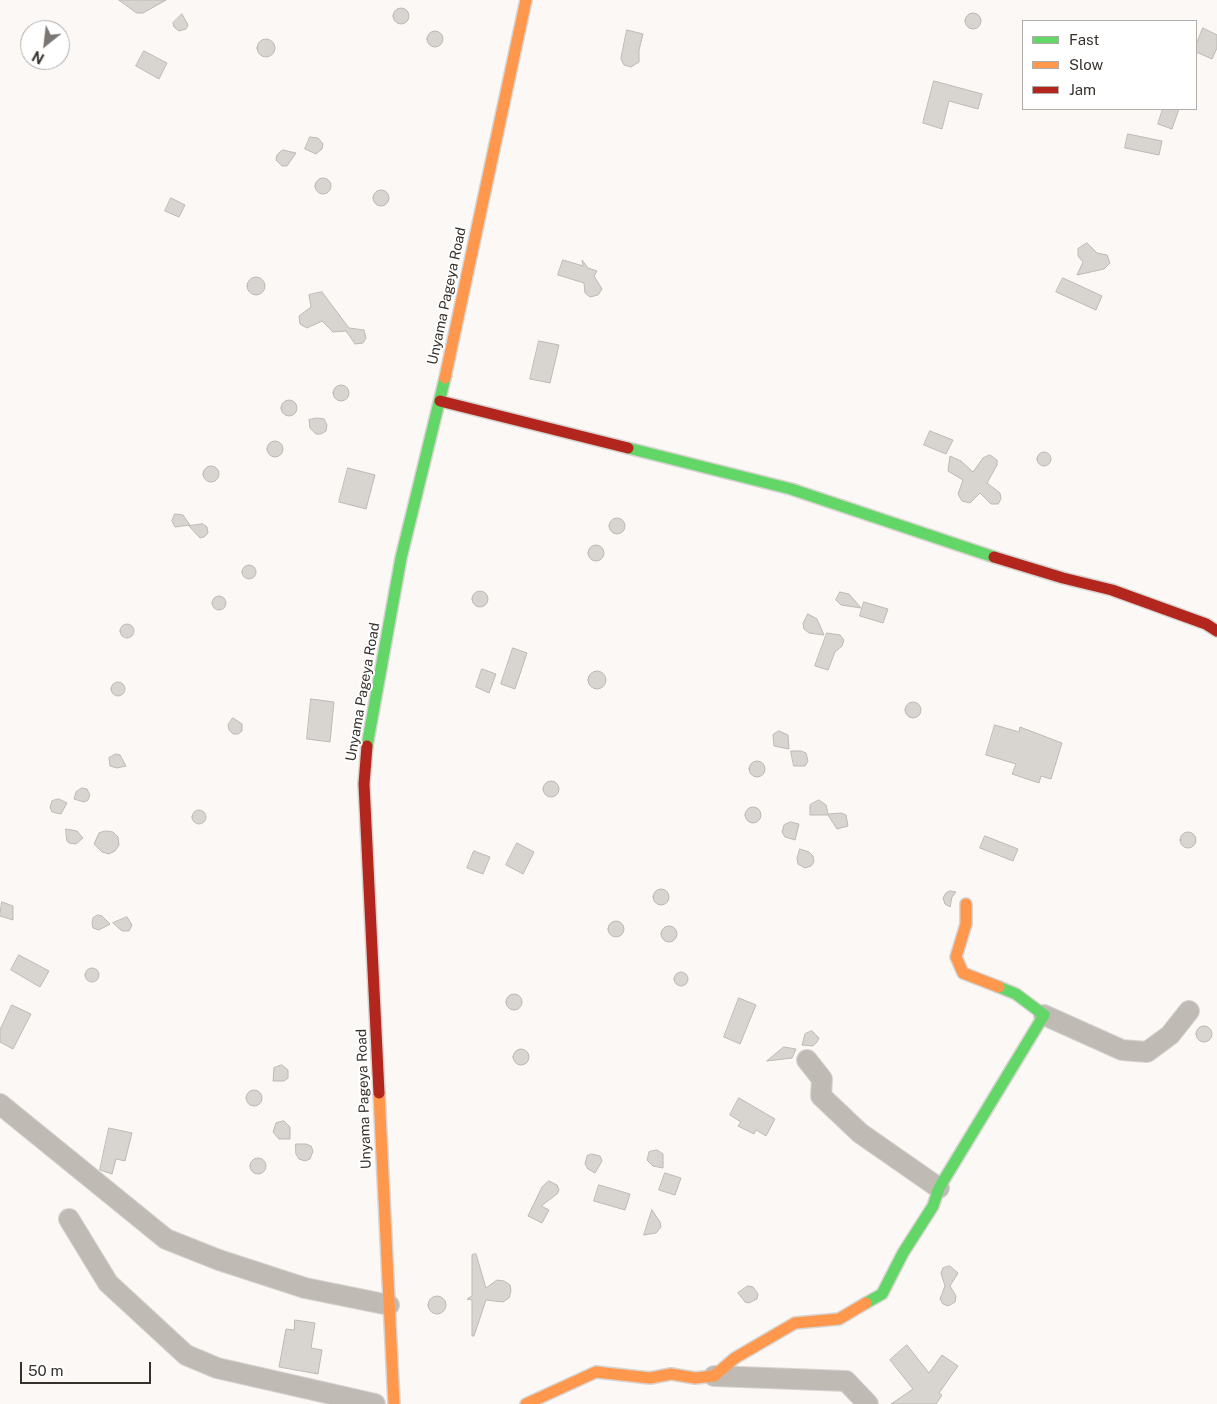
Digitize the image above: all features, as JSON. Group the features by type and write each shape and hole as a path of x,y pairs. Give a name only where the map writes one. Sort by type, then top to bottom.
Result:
{"street":[{"name":"Unyama Pageya Road","path":"394,1404 364,770 401,558 440,401 526,0"},
{"path":"440,401 791,489 964,547 1063,578 1112,590 1206,624 1217,631"},
{"path":"966,904 966,924 956,958 964,974 1016,994 1044,1015 1122,1050 1147,1052 1170,1036 1189,1011"},
{"path":"714,1376 735,1358 795,1323 839,1319 882,1294 903,1253 933,1206 939,1188 1044,1015"},
{"path":"807,1060 822,1080 821,1096 860,1132 939,1188"},
{"path":"0,1104 166,1239 219,1260 304,1288 389,1306"},
{"path":"69,1219 108,1283 186,1354 217,1368 375,1404"},
{"path":"526,1404 596,1372 650,1378 671,1374 695,1378 714,1376 846,1381 868,1404"}],"building":[{"path":"119,0 166,0 143,13 137,13"},
{"path":"401,8 407,10 409,16 407,22 401,24 395,22 393,16 395,10"},
{"path":"970,13 976,13 981,18 979,27 970,29 965,24 965,18"},
{"path":"182,14 188,25 186,29 179,31 174,27 173,23"},
{"path":"1203,28 1217,35 1217,48 1212,59 1197,52 1197,43"},
{"path":"627,30 643,34 639,50 639,62 631,67 624,65 621,59"},
{"path":"435,31 441,33 443,39 441,45 435,47 429,45 427,39 429,33"},
{"path":"266,39 272,42 275,48 272,54 266,57 260,54 257,48 260,42"},
{"path":"144,51 167,63 159,79 136,66"},
{"path":"934,81 982,94 978,109 949,101 942,129 923,123"},
{"path":"1163,110 1179,110 1172,129 1158,124"},
{"path":"1128,134 1162,141 1159,155 1125,148"},
{"path":"310,137 318,138 323,144 322,149 316,154 305,149"},
{"path":"283,150 296,153 287,166 282,166 276,160 277,155"},
{"path":"320,178 326,178 331,183 329,192 320,194 315,189 315,183"},
{"path":"378,190 384,190 389,195 387,204 378,206 373,201 373,195"},
{"path":"171,198 185,205 179,217 165,211"},
{"path":"1087,243 1097,253 1107,255 1110,263 1104,269 1077,275 1083,262 1078,256 1078,249"},
{"path":"563,260 583,266 582,260 588,268 597,271 594,276 602,289 598,295 590,297 585,293 584,283 558,275"},
{"path":"256,277 262,280 265,286 262,292 256,295 250,292 247,286 250,280"},
{"path":"1063,278 1102,296 1096,310 1056,292"},
{"path":"322,292 349,328 364,330 366,338 363,343 355,344 346,331 333,332 322,321 307,328 300,324 299,316 311,307 309,295"},
{"path":"539,341 559,345 550,383 530,379"},
{"path":"338,385 344,385 349,390 347,399 338,401 333,396 333,390"},
{"path":"286,400 292,400 297,405 295,414 286,416 281,411 281,405"},
{"path":"324,419 327,425 326,431 321,434 316,434 310,428 309,420"},
{"path":"930,431 953,440 946,454 924,445"},
{"path":"272,441 278,441 283,446 281,455 272,457 267,452 267,446"},
{"path":"1041,452 1047,452 1051,459 1047,466 1041,466 1037,462 1037,456"},
{"path":"990,455 997,460 997,465 987,483 1000,493 1001,499 998,504 991,504 980,493 970,503 962,501 958,494 963,480 948,471 950,456 961,461 973,472 983,458"},
{"path":"208,466 214,466 219,471 217,480 208,482 203,477 203,471"},
{"path":"348,468 375,475 366,509 339,502"},
{"path":"175,514 183,515 190,525 175,527 172,521"},
{"path":"614,518 620,518 625,523 623,532 614,534 609,529 609,523"},
{"path":"203,524 207,527 208,533 200,538 189,526"},
{"path":"593,545 599,545 604,550 602,559 593,561 588,556 588,550"},
{"path":"246,565 252,565 256,572 252,579 246,579 242,575 242,569"},
{"path":"477,591 483,591 488,596 486,605 477,607 472,602 472,596"},
{"path":"840,592 849,594 861,608 841,605 836,600"},
{"path":"216,596 222,596 226,603 222,610 216,610 212,606 212,600"},
{"path":"864,602 888,609 883,623 860,616"},
{"path":"808,614 817,619 824,635 809,633 804,629 803,624"},
{"path":"124,624 130,624 134,631 130,638 124,638 120,634 120,628"},
{"path":"827,633 840,635 844,640 842,646 835,652 828,670 815,666"},
{"path":"513,648 527,653 515,689 501,684"},
{"path":"482,669 496,674 489,693 476,687"},
{"path":"597,671 603,674 606,680 603,686 597,689 591,686 588,680 591,674"},
{"path":"115,682 121,682 125,689 121,696 115,696 111,692 111,686"},
{"path":"311,699 334,702 330,742 307,739"},
{"path":"910,702 916,702 921,707 919,716 910,718 905,713 905,707"},
{"path":"233,718 242,724 242,731 238,734 233,734 229,730 228,725"},
{"path":"995,725 1019,732 1020,727 1062,743 1051,779 1041,776 1039,783 1012,774 1016,764 986,755"},
{"path":"779,731 788,735 789,749 774,746 773,735"},
{"path":"791,751 806,753 808,761 805,766 794,766"},
{"path":"116,754 120,755 126,766 117,768 110,766 109,758"},
{"path":"754,761 760,761 765,766 763,775 754,777 749,772 749,766"},
{"path":"551,781 559,789 551,797 543,789"},
{"path":"82,788 87,789 90,795 88,800 84,802 74,799 76,792"},
{"path":"59,799 67,803 61,814 52,812 50,807 52,801"},
{"path":"819,800 826,805 828,814 841,813 846,815 848,826 837,829 828,815 810,815 810,805"},
{"path":"750,807 756,807 761,812 759,821 750,823 745,818 745,812"},
{"path":"196,810 202,810 206,817 202,824 196,824 192,820 192,814"},
{"path":"791,822 799,824 795,840 785,837 782,832 784,825"},
{"path":"66,829 77,831 83,838 76,844 69,843 67,841"},
{"path":"113,832 118,837 119,845 115,851 109,854 102,852 94,844 99,833"},
{"path":"1185,832 1191,832 1196,837 1194,846 1185,848 1180,843 1180,837"},
{"path":"985,836 1018,849 1013,861 980,848"},
{"path":"517,843 534,852 523,874 506,865"},
{"path":"800,849 809,852 813,856 814,862 811,866 805,868 798,864 797,859"},
{"path":"474,851 490,857 483,874 467,868"},
{"path":"658,889 664,889 669,894 667,903 658,905 653,900 653,894"},
{"path":"950,891 956,892 952,897 950,907 945,904 943,898"},
{"path":"2,902 13,906 13,920 0,916"},
{"path":"98,915 102,916 110,924 99,930 93,928 92,923 93,918"},
{"path":"127,917 132,925 129,931 122,931 113,923"},
{"path":"613,921 619,921 624,926 622,935 613,937 608,932 608,926"},
{"path":"666,926 672,926 677,931 675,940 666,942 661,937 661,931"},
{"path":"19,955 49,971 40,987 11,970"},
{"path":"89,968 95,968 99,975 95,982 89,982 85,978 85,972"},
{"path":"678,972 684,972 688,979 684,986 678,986 674,982 674,976"},
{"path":"511,994 517,994 522,999 520,1008 511,1010 506,1005 506,999"},
{"path":"739,998 756,1005 740,1044 724,1037"},
{"path":"12,1005 31,1014 13,1049 0,1042 0,1030"},
{"path":"1201,1026 1207,1026 1212,1031 1210,1040 1201,1042 1196,1037 1196,1031"},
{"path":"812,1031 819,1038 817,1042 813,1046 802,1045 805,1034"},
{"path":"784,1047 796,1049 792,1058 767,1061"},
{"path":"518,1049 524,1049 529,1054 527,1063 518,1065 513,1060 513,1054"},
{"path":"282,1065 288,1070 288,1078 284,1081 273,1081 274,1068"},
{"path":"251,1090 257,1090 262,1095 260,1104 251,1106 246,1101 246,1095"},
{"path":"739,1098 775,1119 766,1136 756,1130 754,1134 738,1126 741,1122 730,1115"},
{"path":"284,1121 290,1127 290,1139 279,1139 273,1132 276,1123"},
{"path":"109,1128 132,1133 125,1161 116,1159 112,1174 100,1170"},
{"path":"296,1144 311,1146 313,1151 310,1159 305,1161 299,1159 296,1154"},
{"path":"657,1150 663,1154 663,1168 653,1166 647,1160 649,1152"},
{"path":"592,1154 600,1156 602,1161 595,1173 588,1169 585,1164 587,1156"},
{"path":"255,1158 261,1158 266,1163 264,1172 255,1174 250,1169 250,1163"},
{"path":"665,1173 681,1178 675,1195 659,1190"},
{"path":"549,1181 557,1185 559,1190 557,1194 541,1206 549,1210 542,1223 528,1216 542,1187"},
{"path":"599,1185 630,1194 625,1210 594,1201"},
{"path":"652,1210 661,1227 656,1233 644,1235"},
{"path":"476,1254 486,1288 497,1280 504,1281 510,1285 511,1291 509,1298 503,1302 486,1300 474,1336 472,1336 472,1300 467,1299 472,1296 472,1255"},
{"path":"950,1266 958,1273 950,1286 956,1296 955,1302 948,1306 943,1304 940,1299 945,1286 941,1273 943,1268"},
{"path":"748,1286 753,1287 758,1294 757,1299 749,1303 745,1302 738,1293"},
{"path":"433,1296 441,1296 446,1301 444,1312 433,1314 428,1309 428,1301"},
{"path":"295,1320 315,1323 311,1348 322,1350 318,1374 279,1367 286,1329 294,1330"},
{"path":"907,1345 929,1373 942,1355 958,1366 939,1393 942,1395 936,1404 891,1404 913,1389 890,1360"}],"traffic: fast":[{"path":"367,746 401,558 445,378"},
{"path":"628,448 791,489 994,557"},
{"path":"866,1303 882,1294 903,1253 933,1206 939,1188 1044,1015 1016,994 999,987"}],"traffic: slow":[{"path":"445,378 526,0"},
{"path":"966,904 966,924 956,957 963,973 999,987"},
{"path":"379,1093 394,1404"},
{"path":"526,1404 596,1372 650,1378 671,1374 695,1378 714,1376 735,1358 795,1323 839,1319 866,1303"}],"traffic: jam":[{"path":"440,401 628,448"},
{"path":"994,557 1063,578 1112,590 1206,624 1217,631"},
{"path":"367,746 364,784 379,1093"}]}
